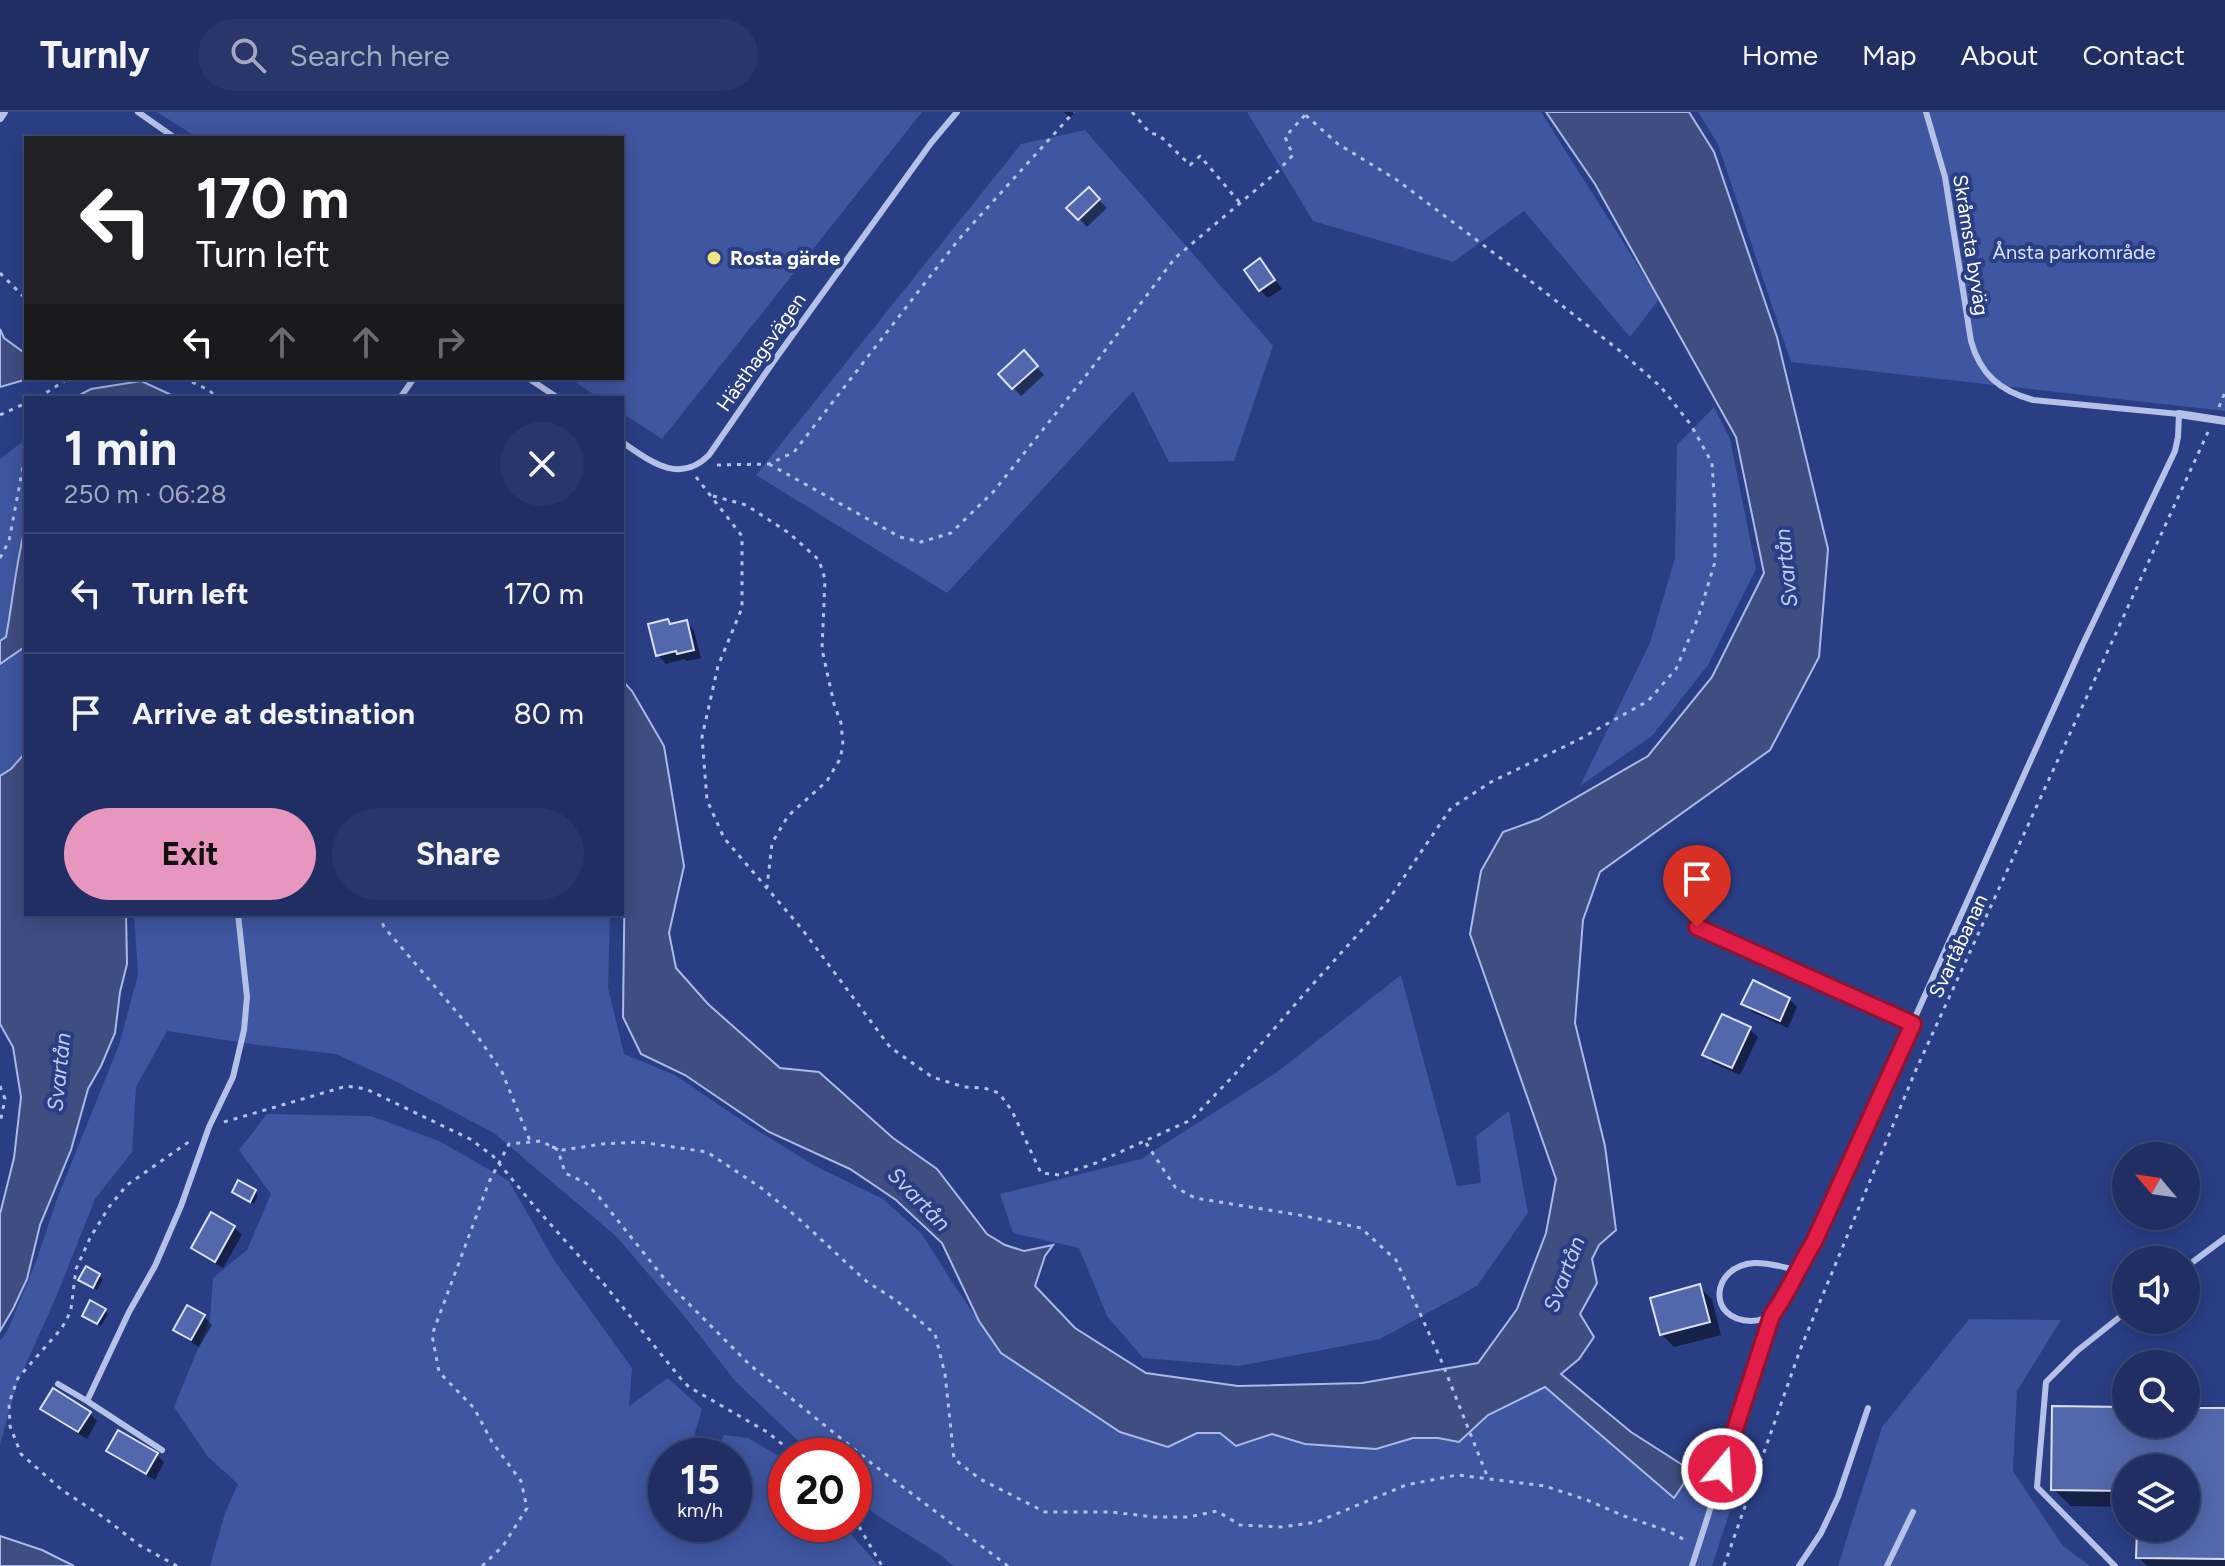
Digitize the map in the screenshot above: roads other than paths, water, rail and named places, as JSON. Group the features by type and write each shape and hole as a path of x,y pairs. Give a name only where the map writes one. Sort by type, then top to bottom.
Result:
{"street":[{"path":"0,118 4,112"},
{"name":"Skråmsta byväg","path":"2179,414 2225,421"}],"lane":[{"path":"138,112 172,136"},
{"name":"Hästhagsvägen","path":"624,443 669,468 690,470 700,465 931,143 957,112"},
{"name":"Skråmsta byväg","path":"1926,112 1951,207 1971,341 1976,359 1985,373 2018,396 2033,400 2179,414"},
{"path":"531,380 555,396"},
{"path":"1692,1566 1772,1315 1814,1242 2082,646 2171,461 2178,437 2179,414"},
{"path":"87,1401 129,1312 155,1266 181,1206 209,1127 233,1077 244,1030 247,997 238,916"},
{"path":"1697,927 1913,1024"},
{"path":"2200,1257 2225,1238"},
{"path":"1772,1315 1757,1321 1741,1321 1728,1315 1720,1303 1719,1287 1726,1274 1738,1265 1756,1262 1796,1270"},
{"path":"2112,1323 2077,1351 2046,1382 2037,1487 2115,1566"},
{"path":"58,1384 162,1450"},
{"path":"1799,1566 1821,1533 1838,1497 1868,1408"},
{"path":"1887,1566 1913,1512"}],"water":[{"name":"Svartån","path":"1546,112 1689,112 1714,152 1777,337 1828,549 1819,657 1770,750 1600,872 1583,920 1575,1023 1605,1146 1616,1230 1599,1245 1592,1259 1597,1283 1580,1314 1594,1337 1579,1359 1561,1374 1631,1432 1692,1471 1674,1498 1545,1387 1488,1415 1459,1442 1413,1438 1376,1449 1305,1444 1272,1434 1236,1446 1220,1433 1197,1433 1168,1447 1120,1432 1001,1353 979,1321 942,1243 896,1200 850,1169 769,1132 685,1075 641,1054 623,1017 624,682 664,746 684,866 669,933 676,968 708,1004 780,1068 819,1072 893,1138 937,1169 987,1234 1005,1245 1024,1251 1053,1245 1045,1256 1035,1286 1075,1328 1146,1373 1238,1386 1362,1383 1478,1363 1517,1309 1546,1233 1556,1179 1470,934 1481,871 1503,832 1539,819 1648,756 1712,677 1764,573 1736,437 1595,184"},
{"path":"0,329 4,338 24,353 24,380 0,387"},
{"path":"141,381 174,396 78,396 91,389"},
{"path":"24,533 24,646 0,664 0,641 6,637"},
{"name":"Svartån","path":"24,754 24,916 126,916 127,964 115,1033 88,1089 71,1150 40,1225 27,1279 0,1331 0,1214 14,1158 21,1097 13,1047 0,1024 0,776"},
{"path":"0,1536 42,1550 74,1566 0,1566"}],"place":[{"name":"Rosta gärde","path":"714,258"}],"park label":[{"name":"Ånsta parkområde","path":"2074,252"}]}
